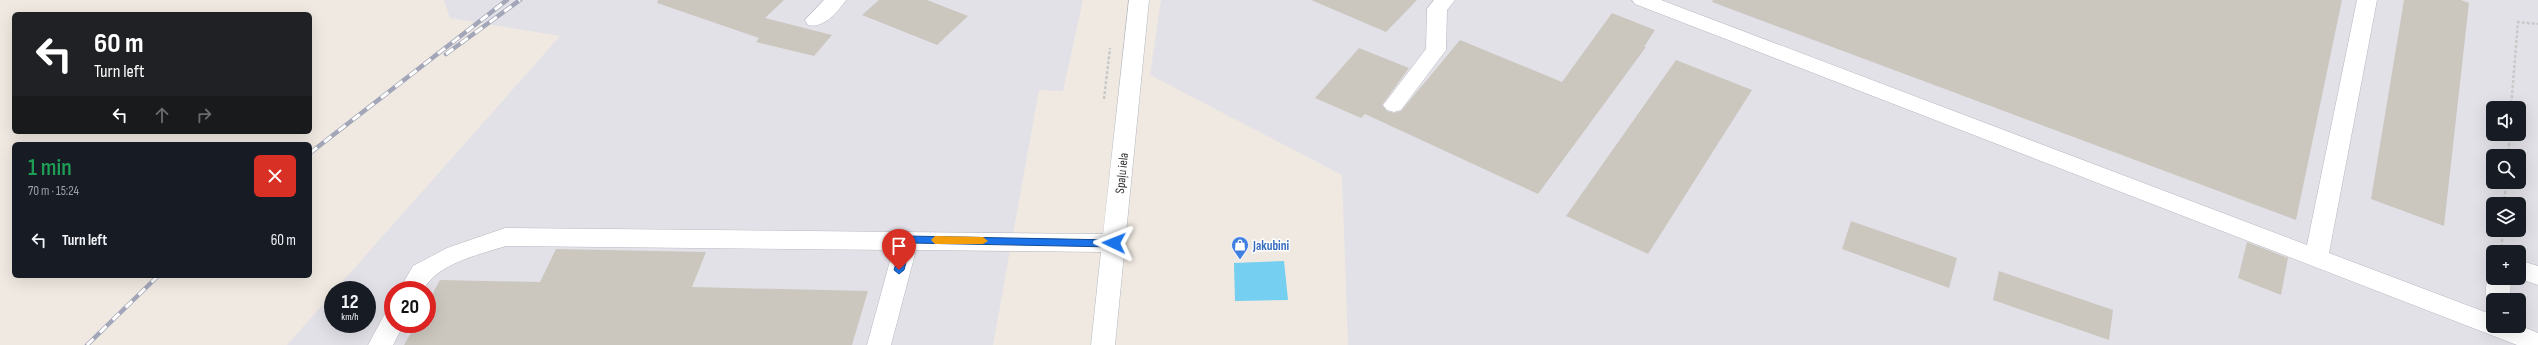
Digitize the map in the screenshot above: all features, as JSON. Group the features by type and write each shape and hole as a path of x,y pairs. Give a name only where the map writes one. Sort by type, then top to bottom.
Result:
{"street":[{"path":"815,20 836,0"},
{"name":"Spaļu iela","path":"1103,345 1139,0"},
{"path":"1394,105 1436,50 1437,8 1445,0"},
{"path":"1642,0 2486,323"},
{"path":"2316,258 2367,0"},
{"path":"416,281 422,272 455,254 504,237 1114,243"},
{"path":"879,345 907,240"},
{"path":"2526,272 2538,276"},
{"path":"380,345 387,333"},
{"path":"2514,333 2538,342"}],"path":[{"path":"2512,101 2518,22 2538,24"}],"shaded area":[{"path":"444,0 1083,0 1063,91 1039,90 993,345 287,345 324,303 324,333 376,333 376,281 343,281 560,36 450,18"},
{"path":"1161,0 2538,0 2538,345 1348,345 1342,175 1150,75"}],"water":[{"path":"1284,261 1288,300 1235,301 1234,263"}],"building":[{"path":"658,0 784,0 765,18 832,35 814,56 756,42 759,38 657,3"},
{"path":"879,0 927,0 968,16 937,45 862,15"},
{"path":"1311,0 1417,0 1386,32"},
{"path":"1713,0 2342,0 2296,220 1712,2"},
{"path":"2404,0 2461,0 2469,3 2444,226 2371,199"},
{"path":"1612,13 1655,30 1644,47 1646,47 1538,194 1365,114 1361,118 1315,98 1359,48 1409,68 1382,105 1387,111 1394,113 1401,111 1460,40 1562,82"},
{"path":"1676,60 1752,90 1648,254 1566,216"},
{"path":"1851,221 1957,258 1949,288 1842,249"},
{"path":"2247,242 2288,258 2281,295 2238,278"},
{"path":"556,249 706,252 692,287 868,291 852,345 404,345 411,333 436,333 436,287 440,280 540,282"},
{"path":"1999,271 2113,310 2109,340 1993,300"}],"railway":[{"path":"312,151 507,0"},
{"path":"446,54 520,0"},
{"path":"87,345 156,278"}],"slow traffic":[{"path":"935,240 983,241"}],"place":[{"name":"Jakubini","path":"1240,260"}],"route":[{"path":"899,270 907,240 1114,243"}]}
